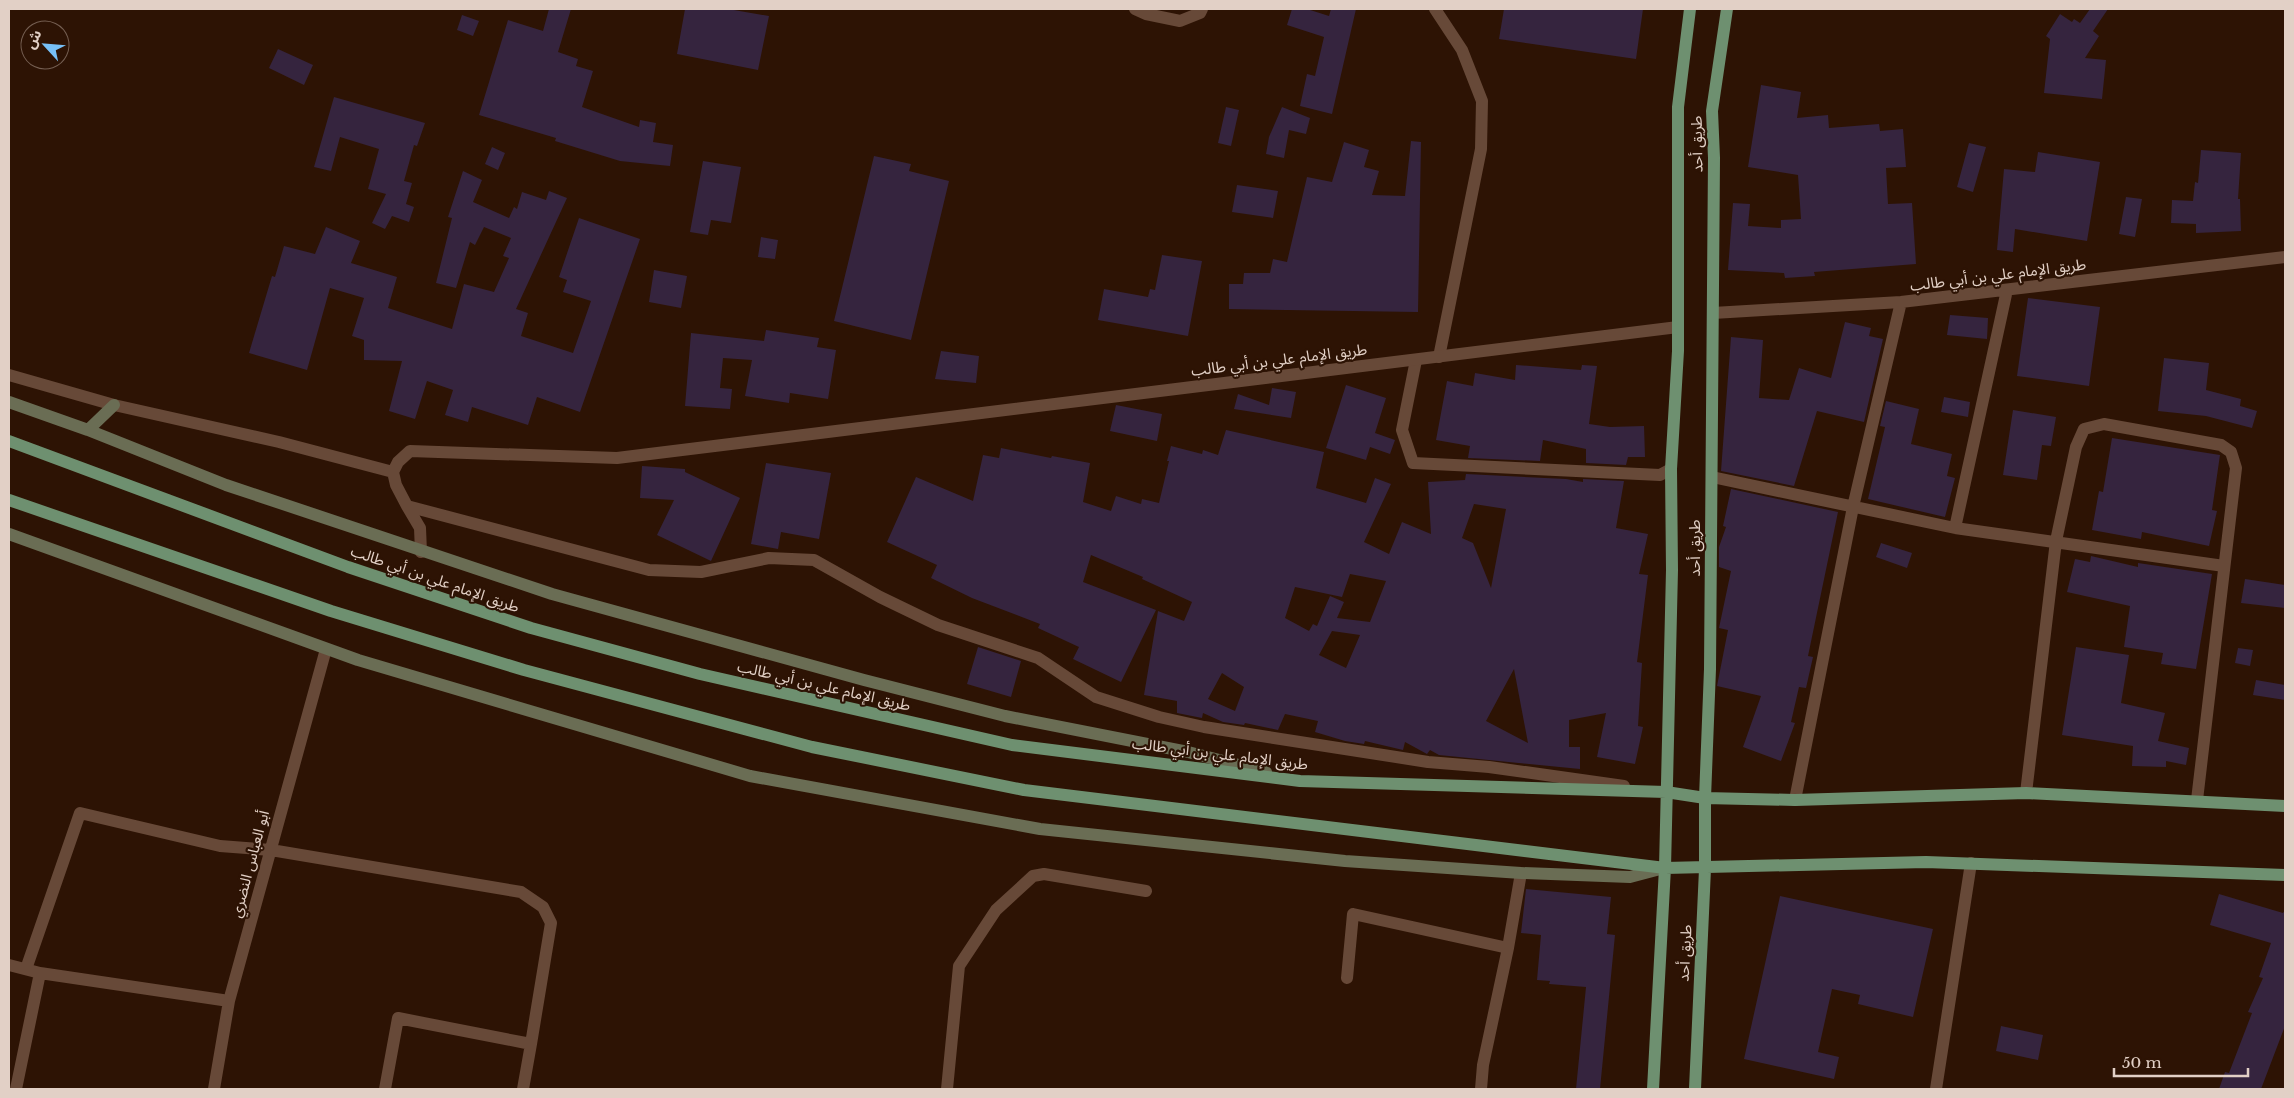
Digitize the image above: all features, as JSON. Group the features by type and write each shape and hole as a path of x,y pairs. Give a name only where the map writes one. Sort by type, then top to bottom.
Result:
{"main road":[{"name":"طريق أحد","path":"1653,1089 1665,868 1672,570 1671,468 1678,327 1678,107 1690,9"},
{"name":"طريق أحد","path":"1695,1089 1705,869 1705,798 1710,669 1714,158 1712,111 1727,9"},
{"path":"9,402 88,430 226,485 421,552 552,594 864,680 1004,716 1188,752 1300,781"},
{"path":"88,430 114,405"},
{"name":"طريق الإمام علي بن أبي طالب","path":"9,441 358,570 531,628 700,674 1012,745 1300,781 1666,792 1705,798 1795,800 2026,793 2197,800 2285,806"},
{"path":"9,500 340,614 524,670 812,747 1024,790 1665,868 1705,869 1926,862 2285,875"},
{"path":"9,534 358,660 750,776 992,822 1040,829 1345,861 1521,874 1630,877 1665,868"}],"street":[{"path":"1135,9 1146,14 1180,21 1200,13 1202,9"},
{"path":"1435,9 1462,50 1482,101 1481,149 1440,357"},
{"name":"طريق الإمام علي بن أبي طالب","path":"1713,313 1901,302 2285,257"},
{"path":"1955,528 2007,290"},
{"path":"1795,800 1853,507 1901,302"},
{"name":"طريق الإمام علي بن أبي طالب","path":"393,472 398,462 410,452 617,458 1678,327"},
{"path":"1416,360 1402,430 1413,462 1660,475 1671,468"},
{"path":"9,375 114,405 279,442 393,472 396,485 420,528 421,552"},
{"path":"2026,793 2056,541 2076,447 2084,429 2104,424 2221,445 2231,452 2236,468 2197,800"},
{"path":"1712,477 1955,528 2224,566"},
{"path":"408,506 648,570 701,572 770,558 814,560 880,597 938,625 1038,658 1096,697 1159,717 1204,727 1437,764 1489,767 1666,792"},
{"name":"أبو العباس النضري","path":"214,1089 229,1001 326,648"},
{"path":"26,969 80,813 220,846 271,850 520,892 544,907 551,923 522,1089"},
{"path":"1936,1089 1971,863"},
{"path":"947,1089 960,966 996,910 1033,876 1044,874 1146,891"},
{"path":"1481,1089 1483,1064 1508,948 1521,874"},
{"path":"1347,978 1353,914 1508,948"},
{"path":"9,965 40,973 229,1001"},
{"path":"16,1089 40,973"},
{"path":"385,1089 398,1018 531,1044"}],"building":[{"path":"549,9 571,9 558,52 578,59 576,66 593,71 582,107 639,127 640,120 656,123 653,142 673,145 670,166 620,161 555,141 556,138 479,115 508,20 543,31"},
{"path":"685,9 728,9 769,16 758,70 677,54"},
{"path":"1292,9 1307,9 1329,16 1331,9 1356,9 1332,114 1300,106 1307,74 1315,76 1324,37 1287,25"},
{"path":"1504,9 1643,9 1636,59 1499,39"},
{"path":"2090,9 2108,9 2093,31 2099,36 2085,58 2106,60 2102,99 2044,93 2050,39 2046,36 2060,14 2072,22 2074,19 2080,23"},
{"path":"462,15 479,21 473,36 457,30"},
{"path":"278,49 313,65 304,85 269,68"},
{"path":"1761,85 1801,92 1797,118 1828,115 1829,128 1879,124 1880,131 1903,129 1906,167 1886,168 1888,204 1912,203 1916,264 1814,272 1815,276 1785,278 1784,273 1728,270 1733,203 1750,204 1748,226 1781,228 1781,220 1801,219 1798,175 1748,167"},
{"path":"334,97 425,123 417,146 414,145 404,181 412,183 406,204 414,207 409,222 392,216 385,229 372,223 386,194 368,189 379,149 340,137 331,171 314,167"},
{"path":"1226,107 1239,110 1231,146 1218,143"},
{"path":"1282,107 1310,118 1306,134 1289,130 1284,158 1266,154 1269,137"},
{"path":"1411,141 1421,142 1418,312 1229,309 1229,284 1243,284 1244,273 1270,273 1273,259 1287,262 1307,177 1332,182 1344,142 1369,150 1364,167 1379,171 1372,195 1405,196"},
{"path":"1969,143 1986,147 1973,192 1957,187"},
{"path":"492,147 505,153 498,170 485,164"},
{"path":"2201,150 2241,153 2238,199 2240,199 2241,231 2196,233 2196,224 2171,223 2172,200 2193,201 2195,182 2198,183"},
{"path":"2038,152 2100,162 2087,241 2015,229 2013,252 1997,250 2004,169 2035,172"},
{"path":"874,156 911,164 909,171 949,181 911,340 834,321"},
{"path":"703,161 741,167 731,223 711,220 708,235 690,232"},
{"path":"463,171 482,180 473,202 509,218 514,207 517,209 522,192 546,200 549,191 567,198 516,309 528,313 521,336 573,353 591,301 563,292 567,280 559,277 579,218 640,239 580,412 537,397 528,425 472,407 468,422 445,415 453,390 427,381 415,419 389,411 402,361 364,360 364,340 352,336 364,298 330,288 307,370 249,353 272,276 275,277 284,246 315,254 326,227 360,241 351,263 397,277 388,308 452,329 464,284 494,292 509,258 503,256 511,238 484,227 475,245 470,242 456,288 436,283 452,218 448,217"},
{"path":"1237,185 1278,191 1273,218 1232,212"},
{"path":"2126,197 2142,199 2135,237 2119,234"},
{"path":"761,237 778,240 775,259 758,257"},
{"path":"1162,255 1202,261 1188,336 1098,320 1104,289 1148,297 1150,289 1155,290"},
{"path":"654,270 687,276 681,308 649,302"},
{"path":"2028,298 2100,307 2089,386 2017,376"},
{"path":"1950,315 1988,318 1987,339 1947,335"},
{"path":"1845,322 1871,328 1869,336 1883,339 1864,422 1817,411 1794,486 1721,471 1731,337 1763,340 1759,398 1789,400 1799,368 1831,378"},
{"path":"766,330 819,338 817,347 836,350 828,399 790,393 789,403 745,396 752,360 723,358 720,388 732,389 730,409 685,406 691,333 764,341"},
{"path":"941,351 979,356 976,383 935,379"},
{"path":"2164,358 2209,363 2206,390 2241,399 2240,406 2257,411 2252,428 2206,416 2158,411"},
{"path":"1516,365 1581,370 1582,365 1597,366 1589,424 1610,427 1644,426 1645,457 1628,457 1626,465 1586,463 1586,449 1543,440 1540,461 1468,458 1470,446 1436,440 1447,381 1473,386 1475,373 1515,380"},
{"path":"1346,385 1386,398 1375,433 1395,440 1390,454 1370,447 1366,460 1326,448"},
{"path":"1272,388 1296,392 1291,418 1234,409 1238,394 1269,405"},
{"path":"1944,397 1970,402 1968,417 1941,412"},
{"path":"1886,401 1919,409 1911,444 1952,454 1947,476 1955,478 1945,517 1868,499 1885,427 1880,426"},
{"path":"1116,405 1162,414 1157,441 1110,431"},
{"path":"2013,410 2056,417 2051,446 2042,445 2037,480 2003,475"},
{"path":"1226,430 1324,452 1316,488 1366,503 1375,478 1391,484 1364,542 1389,554 1402,522 1431,534 1428,482 1465,480 1466,474 1566,479 1583,482 1583,479 1624,481 1616,528 1648,534 1639,574 1648,575 1637,662 1642,663 1638,726 1643,727 1635,764 1597,757 1606,713 1569,720 1569,747 1580,747 1580,769 1439,755 1430,750 1427,754 1405,742 1403,750 1365,741 1364,744 1345,741 1315,732 1318,721 1285,714 1278,730 1245,723 1244,725 1223,722 1203,713 1202,718 1177,713 1177,701 1144,695 1158,611 1184,621 1192,602 1142,579 1143,577 1091,555 1083,582 1156,610 1121,682 1073,659 1079,647 1038,628 1040,624 972,598 931,578 937,565 887,542 916,477 973,501 983,455 999,458 1001,448 1051,458 1052,456 1090,463 1083,502 1111,511 1116,496 1141,504 1142,499 1159,503 1171,446 1202,454 1203,450 1218,455","holes":["1474,504 1506,509 1491,588 1473,543 1462,538","1350,574 1386,581 1370,622 1337,618 1344,602 1330,596 1317,626 1313,624 1309,631 1285,618 1295,587 1342,597","1332,631 1360,635 1346,668 1319,655","1514,669 1528,743 1486,721","1222,673 1244,687 1235,711 1208,699"]},
{"path":"2112,438 2220,455 2212,510 2217,511 2209,546 2142,532 2141,539 2092,530 2099,491 2103,492"},
{"path":"766,463 831,473 819,539 781,532 778,549 751,544"},
{"path":"642,466 685,469 685,472 740,498 711,561 657,535 674,500 640,498"},
{"path":"1731,489 1838,512 1808,656 1813,657 1806,688 1799,687 1791,722 1795,723 1781,761 1743,747 1761,696 1717,686 1728,630 1719,628 1731,571 1719,567 1719,547 1726,527 1723,526"},
{"path":"1881,543 1912,553 1907,568 1876,557"},
{"path":"2091,556 2138,567 2138,563 2212,574 2196,669 2161,664 2163,653 2124,647 2130,606 2067,592 2075,559 2090,562"},
{"path":"2245,579 2285,585 2285,608 2241,603"},
{"path":"978,647 1021,661 1011,697 967,684"},
{"path":"2076,647 2129,655 2121,703 2165,713 2158,741 2189,748 2186,765 2166,761 2166,767 2132,766 2133,746 2062,735"},
{"path":"2238,648 2253,650 2250,666 2235,663"},
{"path":"2256,680 2285,685 2285,700 2253,695"},
{"path":"1526,889 1611,897 1607,934 1615,935 1600,1089 1576,1089 1586,987 1549,984 1550,981 1537,980 1541,935 1521,933"},
{"path":"2219,894 2283,913 2285,910 2285,1026 2261,1089 2219,1089 2225,1072 2229,1073 2252,1013 2248,1012 2263,978 2259,977 2271,943 2210,925"},
{"path":"1780,896 1933,929 1913,1017 1858,1004 1860,995 1832,989 1818,1052 1839,1057 1834,1079 1744,1059"},
{"path":"2001,1026 2043,1035 2038,1060 1996,1051"}]}
